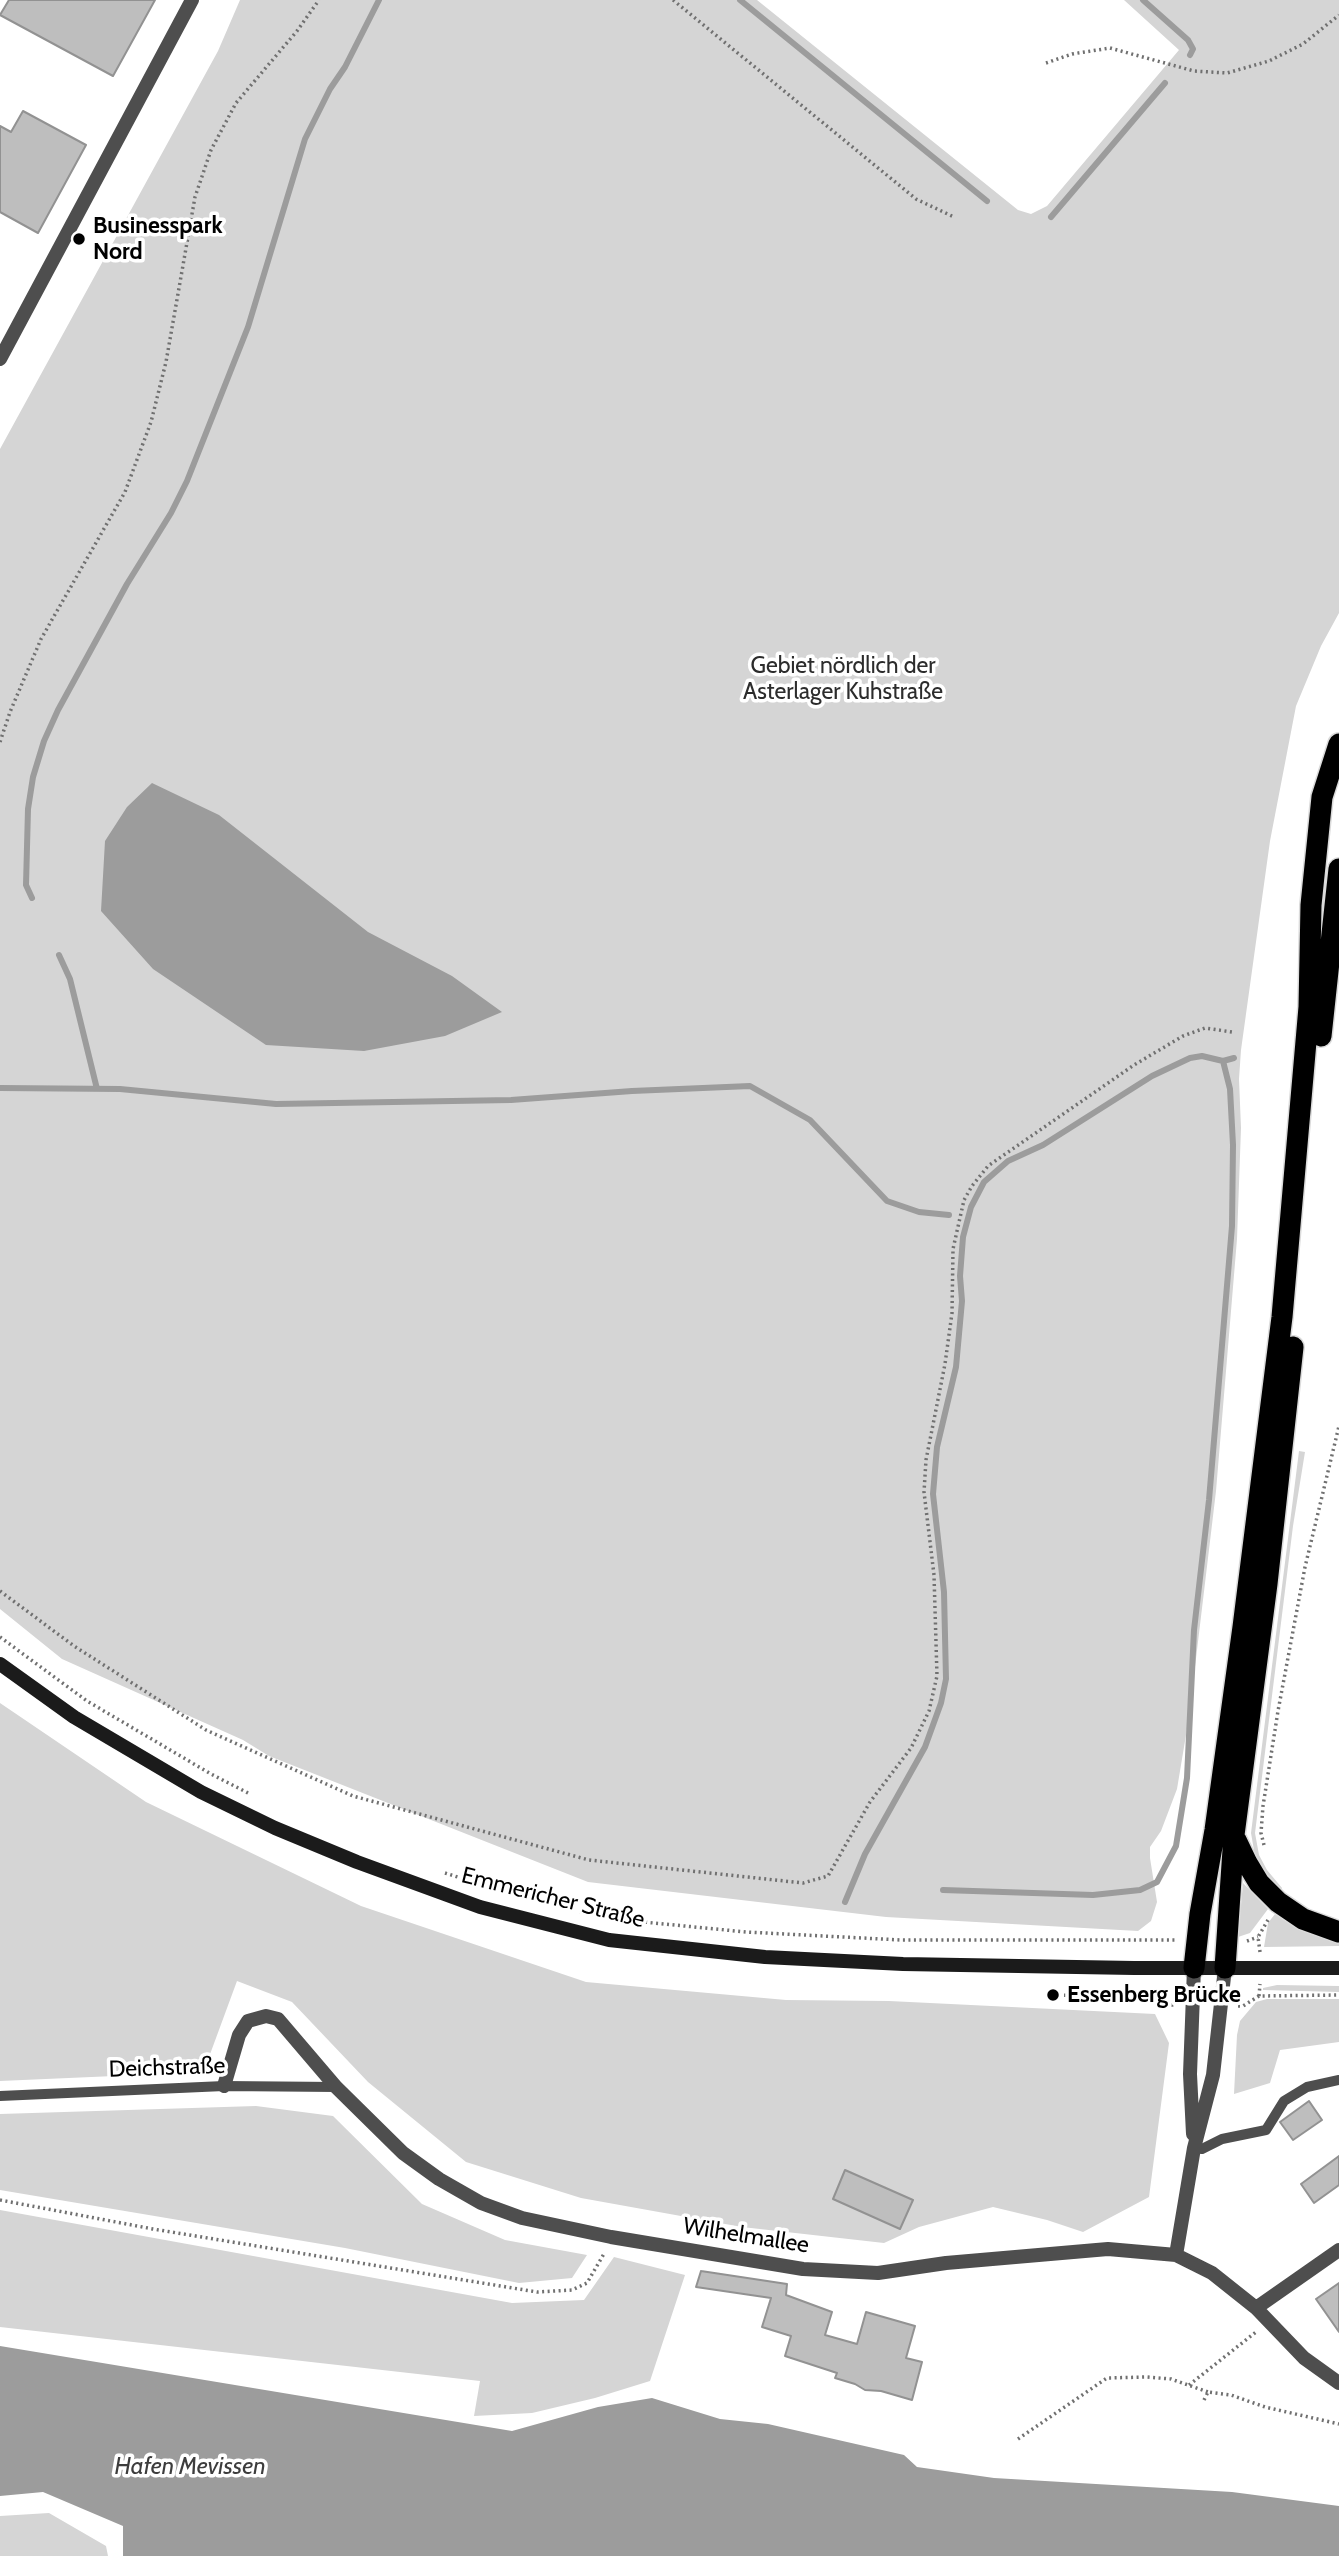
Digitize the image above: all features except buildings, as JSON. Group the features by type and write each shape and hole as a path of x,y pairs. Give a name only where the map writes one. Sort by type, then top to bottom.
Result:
{"highway":[{"path":"1194,1968 1196,1940 1217,1816 1282,1317 1309,1007 1311,905 1322,797 1339,744"},
{"path":"1225,1968 1234,1835 1270,1557 1296,1318 1323,1013 1339,869"},
{"path":"1234,1835 1259,1882 1278,1902 1303,1919 1339,1932"}],"main road":[{"name":"Emmericher Straße","path":"0,1664 74,1717 201,1791 275,1828 480,1907 609,1940 765,1957 903,1964 1339,1968"}],"street":[{"path":"2,350 192,0"},
{"path":"1194,1968 1190,2074 1194,2148"},
{"path":"1176,2255 1194,2148 1213,2075 1225,1968"},
{"name":"Wilhelmallee","path":"224,2086 239,2035 248,2021 266,2016 278,2019 336,2087 403,2154 439,2179 481,2203 522,2218 611,2237 803,2269 878,2273 946,2263 1108,2249 1176,2255 1212,2273 1256,2308 1304,2358 1339,2383"},
{"path":"1256,2308 1339,2250"}],"lane":[{"path":"1194,2148 1202,2149 1222,2139 1266,2130 1284,2101 1307,2087 1339,2080"},
{"name":"Deichstraße","path":"0,2096 224,2086 336,2087"}],"path":[{"path":"0,742 41,639 125,492 151,422 166,362 195,197 211,150 236,103 297,31 319,0"},
{"path":"673,0 916,199 954,217"},
{"path":"1046,63 1072,54 1111,48 1194,71 1227,73 1269,61 1303,44 1339,15"},
{"path":"0,1591 74,1646 206,1730 353,1796 589,1860 803,1884 828,1876 870,1801 911,1748 929,1711 937,1676 934,1575 924,1492 926,1460 952,1313 953,1249 964,1200 988,1167 1134,1065 1183,1036 1205,1028 1232,1032"},
{"path":"1264,1849 1261,1833 1263,1806 1278,1711 1305,1567 1339,1426"},
{"path":"0,1637 87,1701 211,1774 261,1799"},
{"path":"432,1869 531,1900"},
{"path":"1258,1937 1278,1902"},
{"path":"578,1912 613,1919 746,1933 901,1940 1196,1940"},
{"path":"1053,1995 1155,1997 1166,2005 1193,2005"},
{"path":"1222,2006 1243,2006 1259,1996 1339,1996"},
{"path":"0,2200 152,2229 537,2292 572,2290 587,2283 602,2259 611,2237"},
{"path":"1189,2385 1240,2346"},
{"path":"1018,2439 1107,2378 1171,2379 1208,2392 1231,2395 1265,2407 1339,2424"},
{"path":"1204,2400 1208,2392"}],"green space":[{"name":"Gebiet nördlich der Asterlager Kuhstraße","path":"240,0 757,0 1018,210 1031,214 1047,206 1179,50 1124,0 1339,0 1339,613 1321,646 1296,706 1270,841 1241,1050 1237,1239 1216,1491 1189,1717 1177,1789 1161,1831 1150,1847 1157,1902 1151,1921 1138,1931 886,1917 588,1882 269,1756 243,1740 62,1659 0,1609 0,449 218,51"},
{"path":"1299,1451 1305,1452 1293,1526 1255,1833 1259,1855 1282,1888 1280,1892 1264,1873 1255,1856 1251,1833"},
{"path":"0,1703 146,1802 361,1906 586,1982 786,2000 889,2001 1155,2014 1169,2043 1149,2197 1083,2232 993,2207 919,2227 884,2243 742,2227 581,2198 466,2162 368,2082 292,2002 237,1981 209,2057 160,2074 0,2081"},
{"path":"1243,1883 1268,1909 1250,1933 1238,1937"},
{"path":"1275,1914 1300,1928 1339,1943 1339,1946 1264,1947 1268,1923"},
{"path":"1277,1985 1339,1986 1339,1992 1263,1990"},
{"path":"1267,1999 1339,1999 1339,2042 1280,2050 1270,2083 1234,2094 1240,2021 1256,2002"},
{"path":"256,2106 333,2116 422,2204 505,2240 587,2255 572,2278 519,2283 345,2248 0,2190 0,2114"},
{"path":"0,2210 512,2303 584,2300 614,2257 685,2275 650,2381 532,2413 474,2416 480,2381 0,2327"},
{"path":"49,2513 106,2546 108,2556 0,2556 0,2516"}],"water":[{"path":"152,783 219,815 368,932 452,976 502,1012 445,1036 364,1051 266,1045 153,969 101,911 105,841 127,807"},
{"name":"Hafen Mevissen","path":"0,2346 512,2431 598,2407 652,2398 720,2419 768,2424 904,2455 917,2467 994,2478 1232,2492 1339,2506 1339,2556 123,2556 123,2526 43,2492 0,2496"}],"waterway":[{"path":"32,898 26,885 28,809 33,777 44,741 58,710 127,584 171,513 187,481 248,327 305,139 379,0"},
{"path":"740,0 987,201"},
{"path":"1143,0 1188,40 1193,49 1190,55"},
{"path":"1051,217 1165,83"},
{"path":"59,955 70,979 97,1089"},
{"path":"845,1902 865,1854 925,1747 941,1703 946,1679 944,1592 933,1494 937,1447 956,1367 962,1301 960,1276 963,1237 971,1207 984,1182 1008,1161 1043,1145 1152,1076 1190,1058 1202,1056 1223,1061 1234,1058"},
{"path":"943,1890 1093,1895 1140,1890 1157,1882 1176,1846 1187,1778 1194,1630 1209,1500 1232,1226 1233,1145 1230,1089 1223,1061"},
{"path":"0,1088 120,1089 276,1104 511,1100 750,1086 810,1120 887,1201 919,1212 949,1215"}],"place":[{"name":"Businesspark Nord","path":"79,239"},
{"name":"Essenberg Brücke","path":"1053,1995"}]}
